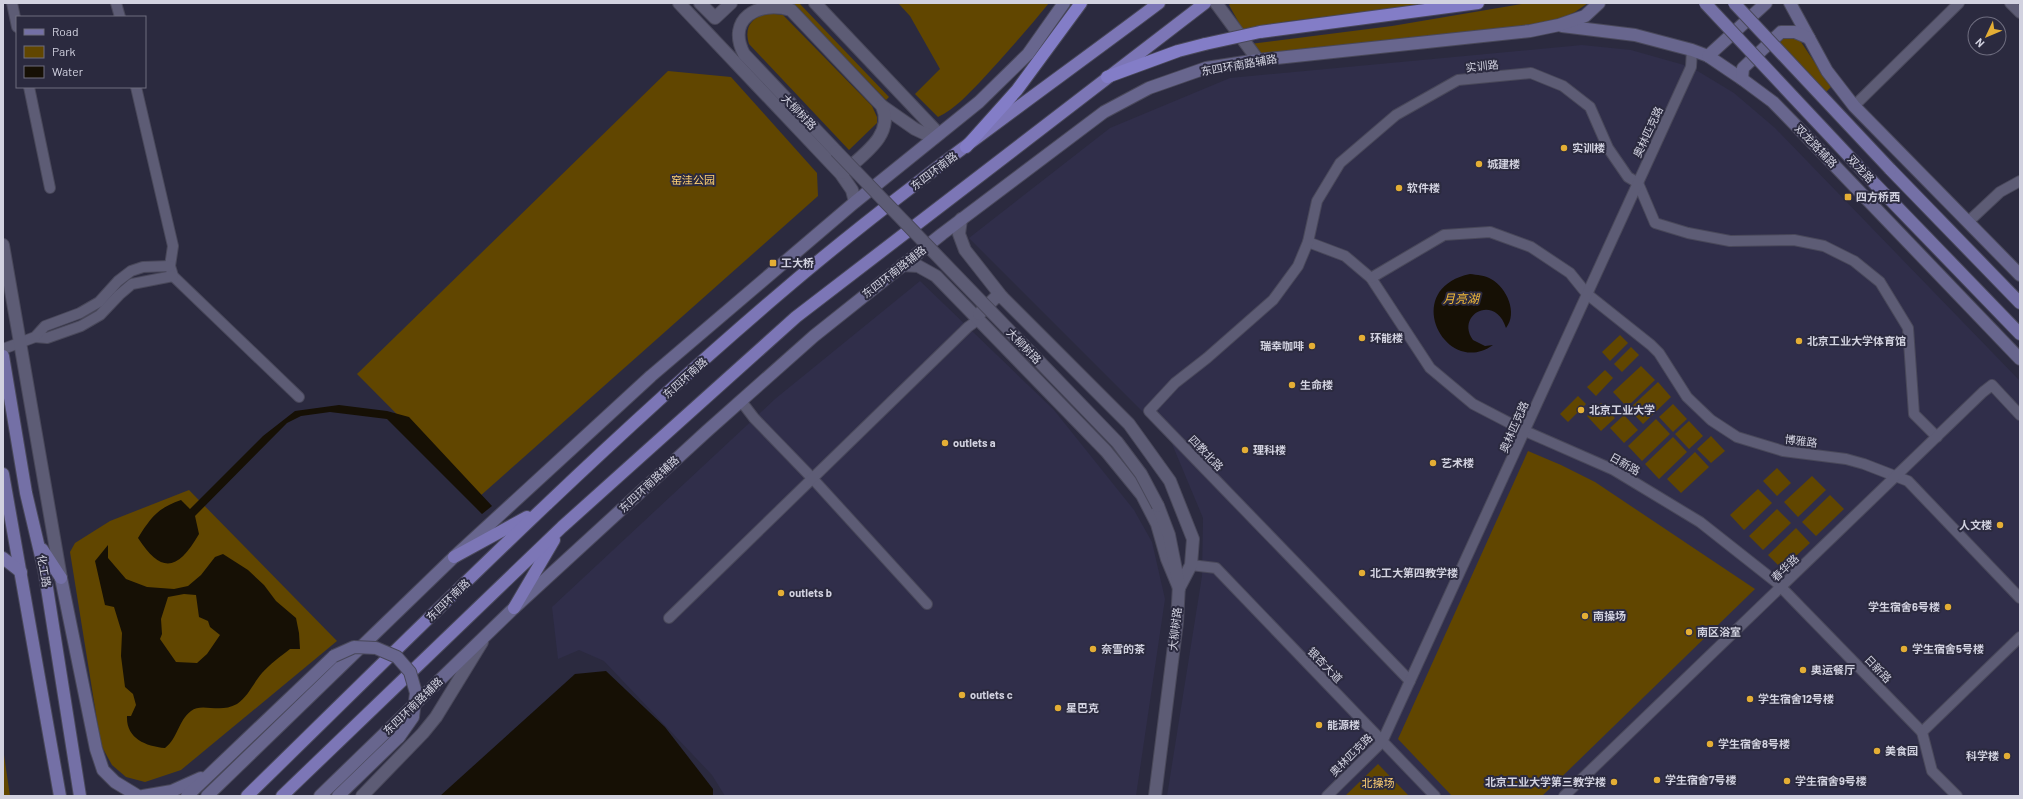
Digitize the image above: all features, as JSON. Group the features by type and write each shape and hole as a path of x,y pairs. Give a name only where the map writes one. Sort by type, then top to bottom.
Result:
{"highway":[{"path":"966,147 1017,90 1081,3"},
{"name":"东四环南路","path":"246,796 542,508 778,295 879,213 1159,3"},
{"path":"282,796 562,527 796,317 1205,3"},
{"path":"1107,78 1178,51 1260,32 1478,3"},
{"path":"454,558 542,508"},
{"path":"514,608 562,527"}],"main road":[{"path":"207,796 454,558 651,376 855,202 979,102 1028,54 1064,3"},
{"name":"东四环南路辅路","path":"320,796 486,637 514,608 814,336 961,219 1104,112 1149,88 1206,68 1258,60 1530,31 1559,25 1585,16 1599,3"},
{"name":"双龙路","path":"1705,3 2020,334"},
{"name":"双龙路","path":"1734,3 1890,169 2020,303"},
{"path":"1708,56 1766,3"},
{"path":"1790,3 1827,71 1854,106 2020,275"},
{"name":"双龙路辅路","path":"1559,25 1635,35 1692,50 1708,56 1742,79 1773,102 2020,359"},
{"path":"1742,79 1743,68 1781,32 1795,32 1809,38"},
{"name":"化工路","path":"3,356 26,493 39,545 79,792"},
{"name":"化工路","path":"3,474 60,794"},
{"path":"39,545 61,578 96,749 103,770 115,782 138,796"},
{"path":"3,558 21,572"},
{"path":"187,796 334,656 354,647 376,648 398,657 410,672 416,693 413,717 398,737 338,796"},
{"path":"143,796 172,791 210,775"}],"street":[{"path":"12,3 16,22"},
{"path":"116,3 120,16"},
{"name":"大柳树路","path":"679,3 841,174 852,190 855,202"},
{"path":"700,3 715,18"},
{"path":"705,29 731,3"},
{"path":"815,3 937,136"},
{"path":"1216,3 1258,60"},
{"path":"1854,106 1959,3"},
{"path":"2010,3 2020,13"},
{"name":"大柳树路","path":"937,136 915,129 882,106 791,10 775,4 766,4 749,11 739,27 739,45 744,54 1117,442 1141,474 1158,506 1170,535 1176,562 1179,588 1177,622 1155,796"},
{"name":"奥林匹克路","path":"1327,796 1382,742 1691,67 1692,50"},
{"name":"实训路","path":"1308,242 1317,201 1340,163 1396,115 1458,80 1531,73 1564,86 1590,107 1608,148 1628,177 1638,183"},
{"path":"29,88 50,188"},
{"path":"136,88 172,246 172,271"},
{"path":"841,174 876,143 886,126 886,116 882,106"},
{"path":"1968,222 2000,192 2020,180"},
{"path":"1638,183 1655,223 1688,233 1730,241 1794,240 1824,246 1854,261 1880,282 1908,328 1914,414 1937,437"},
{"path":"961,219 959,234 965,250 1002,297 1129,424 1170,481 1193,539 1190,565 1179,588"},
{"name":"博雅路","path":"1371,278 1444,235 1490,232 1531,247 1570,273 1586,294 1651,345 1659,353 1687,397 1711,420 1727,432 1765,447 1783,451 1846,459 1908,480 2020,598"},
{"name":"日新路","path":"1308,242 1345,256 1371,278 1430,368 1474,404 1526,430 1614,470 1700,522 1782,587 1922,732"},
{"name":"四教北路","path":"1308,242 1298,266 1273,300 1207,358 1175,383 1149,411 1410,681"},
{"path":"3,245 61,578"},
{"path":"902,266 918,266 936,276 1106,451 1142,495 1157,524 1166,560 1179,588"},
{"path":"3,349 34,337 45,326 80,313 99,302 131,271 143,267 172,271 300,397"},
{"path":"979,319 979,313 996,297 1002,297"},
{"path":"670,618 968,327 979,319"},
{"name":"春华路","path":"1564,796 1992,385 2020,415"},
{"path":"741,401 754,418 813,479 927,604"},
{"name":"银杏大道","path":"1190,565 1216,568 1435,796"},
{"path":"362,796 423,733 436,717 486,637"},
{"path":"1957,796 1932,771 1922,732 2020,637"}],"shaded area":[{"name":"北京工业大学","path":"1582,45 1631,50 1691,67 1734,93 1775,128 2020,381 2020,796 1167,796 1202,576 1203,518 1170,439 969,238 1110,128 1230,78"},
{"path":"920,281 1054,410 1134,510 1152,542 1165,599 1136,796 725,796 712,775 604,661 579,650 558,659 552,607 775,399"}],"green space":[{"path":"792,3 799,3 889,97 886,100"},
{"path":"898,3 1049,3 980,82 955,106 938,117 915,94 940,69 910,16"},
{"path":"1231,3 1444,3 1289,21 1243,30 1229,5"},
{"path":"1528,3 1588,3 1575,12 1550,24 1262,54 1250,44 1392,26"},
{"path":"766,13 783,15 872,106 877,117 877,123 849,150 749,44 747,33 750,24 756,18"},
{"path":"1780,36 1796,36 1801,42 1831,87 1826,92 1776,41"},
{"name":"窑洼公园","path":"668,71 731,77 817,173 818,196 479,497 357,374"},
{"path":"1620,335 1628,343 1610,361 1602,352"},
{"path":"1631,347 1639,355 1622,372 1614,364"},
{"path":"1641,366 1655,380 1627,407 1613,392"},
{"path":"1605,370 1613,378 1596,396 1587,387"},
{"path":"1658,382 1671,397 1643,424 1629,409"},
{"path":"1578,396 1586,404 1568,422 1560,414"},
{"path":"1601,403 1615,418 1601,431 1587,416"},
{"path":"1673,404 1687,419 1673,432 1659,417"},
{"path":"1624,415 1638,430 1624,443 1610,428"},
{"path":"1656,419 1670,434 1642,461 1628,446"},
{"path":"1689,421 1703,436 1689,449 1675,434"},
{"path":"1711,436 1725,451 1711,463 1697,449"},
{"path":"1673,437 1687,452 1659,479 1645,464"},
{"path":"1528,451 1595,482 1755,589 1542,796 1452,796 1398,739"},
{"path":"1695,452 1709,467 1681,493 1667,479"},
{"path":"1777,468 1791,483 1777,496 1763,481"},
{"path":"1812,476 1826,490 1798,517 1784,502"},
{"path":"1758,489 1772,503 1744,530 1730,515"},
{"path":"189,490 337,641 181,770 145,782 126,777 112,765 101,745 70,552 75,543 110,521"},
{"path":"1830,495 1844,509 1816,536 1802,522"},
{"path":"1777,509 1791,523 1763,550 1749,536"},
{"path":"1796,528 1810,543 1782,569 1768,555"},
{"path":"3,748 10,796 3,796"},
{"name":"北操场","path":"1378,764 1409,796 1345,796"}],"water":[{"name":"月亮湖","path":"1470,274 1481,275 1497,283 1506,295 1511,308 1511,315 1506,328 1501,317 1494,312 1486,310 1473,316 1469,323 1469,331 1473,340 1485,346 1493,345 1476,352 1460,350 1446,341 1437,328 1434,312 1437,296 1449,283"},
{"path":"339,405 387,411 409,417 492,506 482,514 387,419 330,412 301,416 287,423 195,516 199,534 184,555 177,561 170,563 162,562 155,558 138,538 151,519 166,506 181,500 190,509 263,436 295,411"},
{"path":"108,545 108,558 126,579 147,587 174,589 188,586 201,575 215,557 223,554 248,570 264,585 276,601 296,618 300,649 290,649 272,663 237,704 224,708 200,708 191,711 183,720 173,739 165,748 144,743 133,735 128,724 127,716 131,716 136,705 133,694 125,687 121,656 122,633 114,607 105,605 95,561","holes":["184,594 196,595 199,617 208,621 210,627 220,635 207,654 197,663 176,662 160,639 162,634 161,619 168,597"]},
{"path":"606,671 665,727 713,789 713,796 440,796 575,674"}],"place":[{"name":"实训楼","path":"1564,148"},
{"name":"城建楼","path":"1479,164"},
{"name":"软件楼","path":"1399,188"},
{"name":"四方桥西","path":"1848,197"},
{"name":"工大桥","path":"773,263"},
{"name":"环能楼","path":"1362,338"},
{"name":"北京工业大学体育馆","path":"1799,341"},
{"name":"瑞幸咖啡","path":"1312,346"},
{"name":"生命楼","path":"1292,385"},
{"name":"北京工业大学","path":"1581,410"},
{"name":"outlets a","path":"945,443"},
{"name":"理科楼","path":"1245,450"},
{"name":"艺术楼","path":"1433,463"},
{"name":"人文楼","path":"2000,525"},
{"name":"北工大第四教学楼","path":"1362,573"},
{"name":"outlets b","path":"781,593"},
{"name":"学生宿舍6号楼","path":"1948,607"},
{"name":"南操场","path":"1585,616"},
{"name":"南区浴室","path":"1689,632"},
{"name":"奈雪的茶","path":"1093,649"},
{"name":"学生宿舍5号楼","path":"1904,649"},
{"name":"奥运餐厅","path":"1803,670"},
{"name":"outlets c","path":"962,695"},
{"name":"学生宿舍12号楼","path":"1750,699"},
{"name":"星巴克","path":"1058,708"},
{"name":"能源楼","path":"1319,725"},
{"name":"学生宿舍8号楼","path":"1710,744"},
{"name":"美食园","path":"1877,751"},
{"name":"科学楼","path":"2007,756"},
{"name":"学生宿舍7号楼","path":"1657,780"},
{"name":"学生宿舍9号楼","path":"1787,781"},
{"name":"北京工业大学第三教学楼","path":"1614,782"}]}
